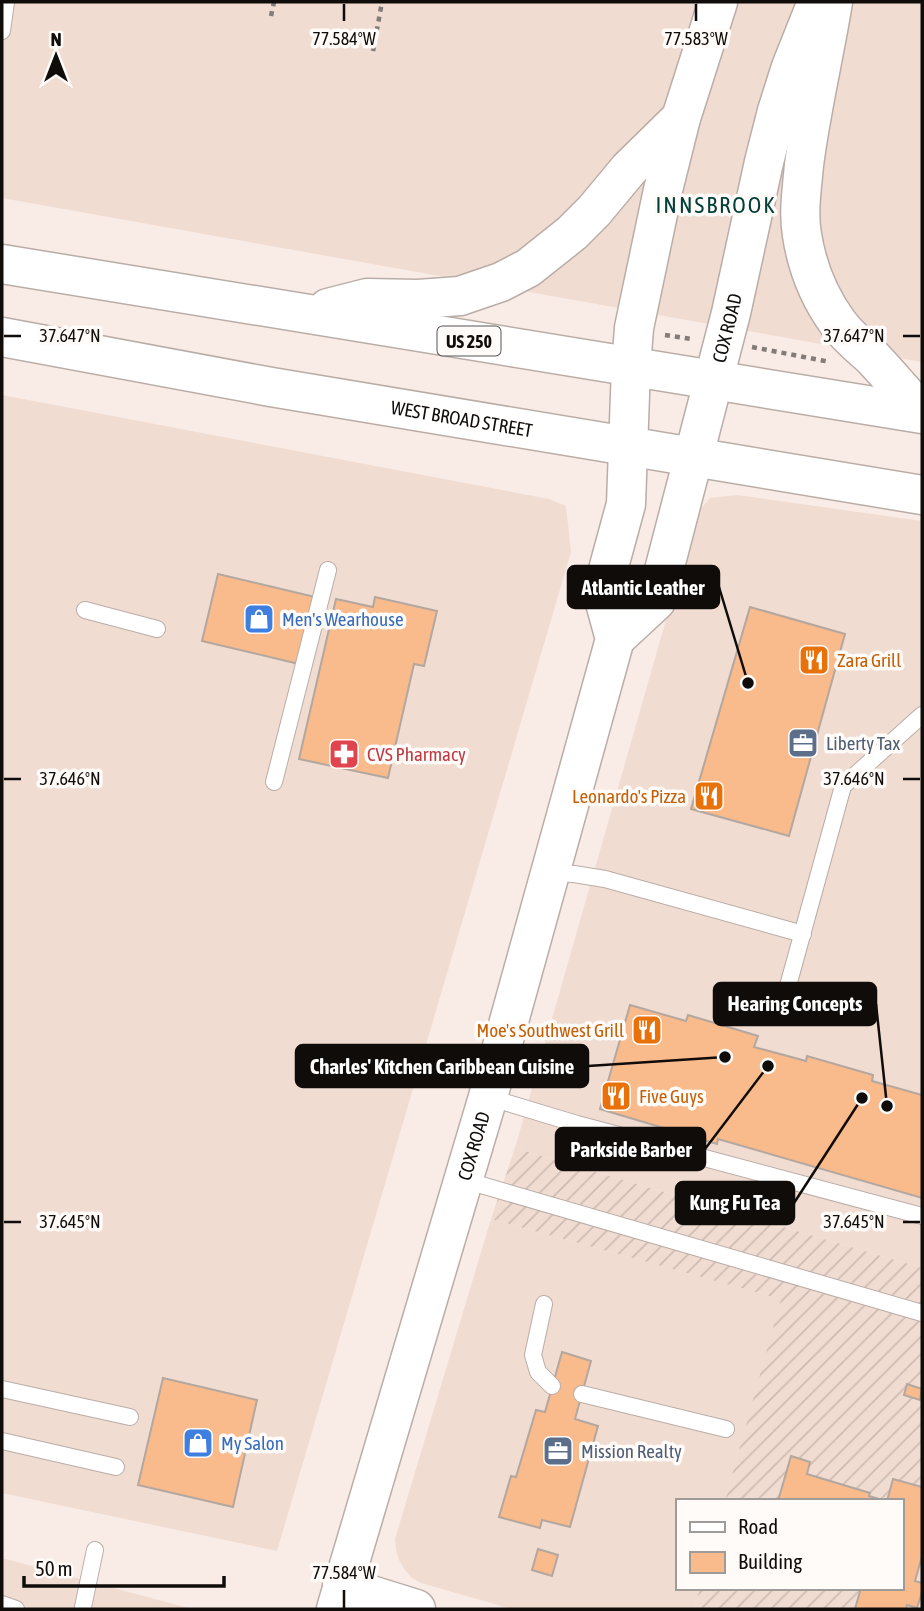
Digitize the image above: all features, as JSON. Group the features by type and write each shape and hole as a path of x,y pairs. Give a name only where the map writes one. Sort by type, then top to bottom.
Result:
{"main road":[{"path":"615,639 602,592 626,504 631,367 636,316 681,118 718,2"},
{"name":"COX ROAD","path":"339,1597 488,1097 615,639 656,601 731,313 777,111 817,2"},
{"path":"833,2 802,181 800,210 805,253 812,277 838,323 922,413"},
{"path":"307,314 367,298 460,296 481,290 528,268 572,233 629,169 681,118"},
{"name":"US 250","path":"2,264 922,413"},
{"name":"WEST BROAD STREET","path":"2,337 271,387 922,495"},
{"path":"339,1597 416,1609"}],"lane":[{"path":"2,31 6,2"},
{"path":"274,782 328,570"},
{"path":"85,610 158,629"},
{"path":"783,1004 843,786 922,715"},
{"path":"550,873 605,879 803,933"},
{"path":"488,1097 922,1216"},
{"path":"464,1180 922,1313"},
{"path":"544,1304 533,1355 538,1372 552,1386"},
{"path":"2,1389 130,1417"},
{"path":"582,1394 726,1429"},
{"path":"2,1441 116,1467"},
{"path":"83,1609 95,1550"},
{"path":"2,1604 16,1609"}],"path":[{"path":"271,16 274,2"},
{"path":"373,51 382,2"},
{"path":"664,335 698,340"},
{"path":"741,345 830,362"}],"shaded area":[{"path":"2,2 922,2 922,362 2,198"},
{"path":"2,395 549,499 566,506 571,552 277,1551 2,1493"},
{"path":"737,495 922,521 922,1268 515,1148 696,515 710,498"},
{"path":"515,1148 922,1268 922,1609 694,1609 699,1590 903,1590 903,1499 726,1499 781,1299 491,1219"},
{"path":"491,1219 782,1299 726,1499 676,1499 676,1590 699,1590 694,1609 512,1609 421,1583 412,1578 399,1560 395,1539"},
{"path":"2,1558 192,1609 2,1609"}],"building":[{"name":"Men's Wearhouse","path":"218,574 315,597 299,664 202,641"},
{"name":"CVS Pharmacy","path":"375,597 437,611 424,666 414,664 388,778 299,759 336,599 373,607"},
{"path":"750,607 845,634 789,836 691,809"},
{"path":"630,1005 686,1021 688,1015 758,1036 754,1047 806,1061 807,1056 873,1075 872,1081 922,1095 922,1198 718,1139 717,1144 600,1109"},
{"name":"Mission Realty","path":"562,1352 591,1361 575,1419 598,1426 570,1527 542,1520 540,1528 499,1517 511,1476 516,1477 536,1410 545,1412"},
{"name":"My Salon","path":"163,1378 257,1400 233,1507 138,1485"},
{"path":"907,1384 922,1389 920,1400 904,1395"},
{"path":"791,1456 810,1462 807,1474 870,1493 869,1496 879,1499 779,1499"},
{"path":"893,1479 922,1487 922,1556 915,1581 922,1583 922,1592 917,1608 907,1605 906,1609 855,1609 860,1590 903,1590 903,1499 888,1499"},
{"path":"538,1549 558,1555 552,1576 532,1570"}],"place":[{"name":"Men's Wearhouse","path":"259,619"},
{"name":"Zara Grill","path":"814,660"},
{"name":"Atlantic Leather","path":"748,683"},
{"name":"Liberty Tax","path":"803,743"},
{"name":"CVS Pharmacy","path":"344,754"},
{"name":"Leonardo's Pizza","path":"709,796"},
{"name":"Moe's Southwest Grill","path":"647,1030"},
{"name":"Charles' Kitchen Caribbean Cuisine","path":"725,1057"},
{"name":"Parkside Barber","path":"768,1066"},
{"name":"Five Guys","path":"616,1096"},
{"name":"Kung Fu Tea","path":"862,1098"},
{"name":"Hearing Concepts","path":"887,1106"},
{"name":"My Salon","path":"198,1443"},
{"name":"Mission Realty","path":"558,1451"}],"district":[{"name":"INNSBROOK","path":"716,205"}]}
